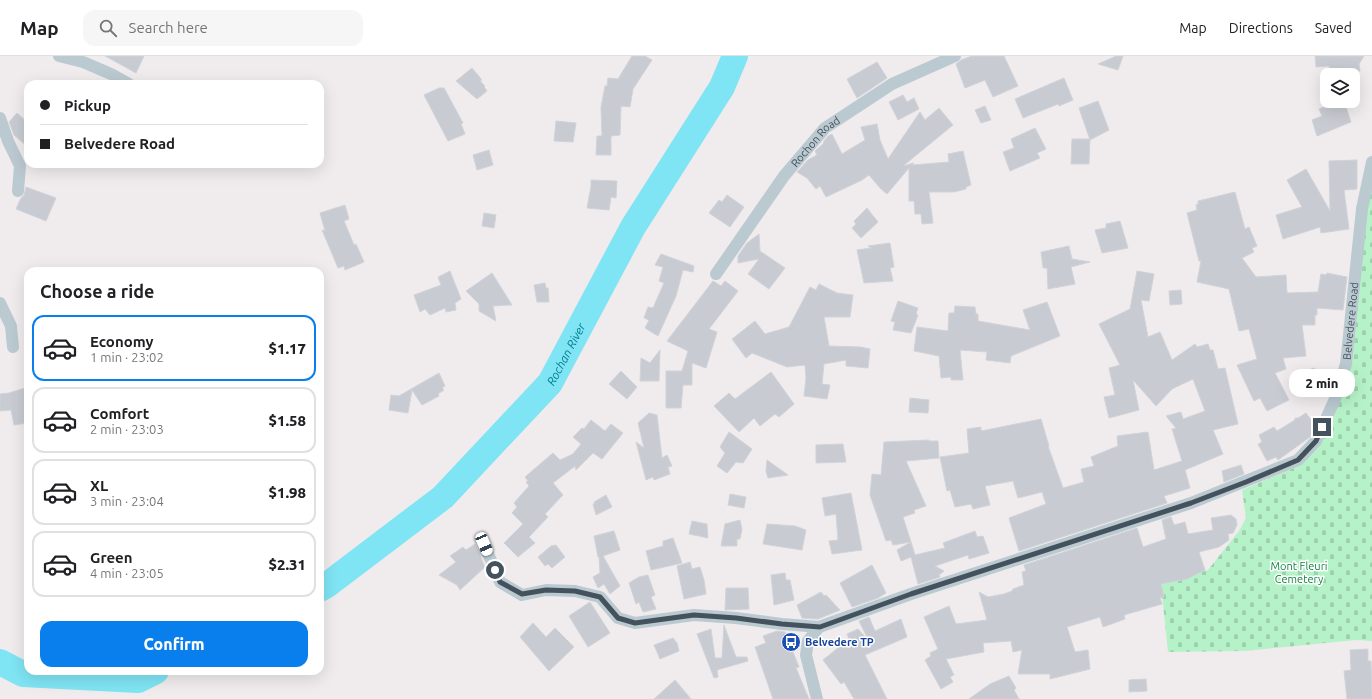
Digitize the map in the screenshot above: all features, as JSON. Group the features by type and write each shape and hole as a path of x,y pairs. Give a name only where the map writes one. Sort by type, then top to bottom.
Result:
{"street":[{"path":"59,56 83,62 122,80"},
{"name":"Rochon Road","path":"716,274 784,176 825,128 892,84 955,56"},
{"path":"0,118 8,141 20,166 18,191"},
{"name":"Belvedere Road","path":"820,627 911,594 1191,503 1298,460 1316,441 1335,399 1346,364 1362,209 1372,162"},
{"path":"0,303 11,326 13,347"},
{"path":"484,544 500,582 522,594 546,590 575,591 600,597 618,618 635,623 694,615 820,627"},
{"path":"817,699 806,655 808,642 820,627"}],"green space":[{"name":"Mont Fleuri Cemetery","path":"1372,185 1372,641 1356,640 1245,651 1168,652 1161,584 1208,570 1239,531 1246,518 1242,490 1296,467 1320,443 1333,420 1351,365 1366,212"}],"building":[{"path":"105,56 144,56 136,73"},
{"path":"632,56 645,56 652,60 633,89 630,107 621,106 620,135 611,136 611,155 596,155 597,136 602,136 601,107 605,86 607,86 608,78 618,79"},
{"path":"972,56 1004,56 1018,86 993,97 985,80 965,88 956,64 961,60"},
{"path":"1116,56 1123,56 1118,70 1098,64"},
{"path":"1315,56 1364,56 1359,64 1360,68 1329,68 1329,66 1316,67"},
{"path":"877,62 887,78 857,98 847,79"},
{"path":"472,68 482,80 480,81 485,86 484,87 487,91 477,99 456,81"},
{"path":"1064,78 1073,100 1059,106 1058,104 1023,118 1015,99"},
{"path":"439,88 444,88 463,123 461,124 465,134 448,141 424,95"},
{"path":"903,95 907,102 914,98 919,109 898,120 889,102"},
{"path":"1098,101 1109,130 1090,140 1079,108"},
{"path":"985,106 991,120 981,123 975,110"},
{"path":"939,108 953,125 903,166 914,163 912,165 949,162 948,154 963,151 971,185 966,187 966,189 954,192 929,192 933,223 922,224 921,214 915,214 914,201 909,201 909,168 887,194 869,175 862,180 826,197 820,186 816,189 807,178 797,172 808,160 817,155 815,151 823,144 828,136 832,134 842,154 865,140 861,127 877,124 880,140 888,159 920,112 925,120"},
{"path":"1346,108 1351,122 1317,136 1312,120 1322,116 1319,109"},
{"path":"17,113 24,119 24,144 14,135 9,122"},
{"path":"556,121 576,123 573,142 554,141"},
{"path":"1035,128 1046,149 1037,153 1040,158 1010,171 1003,152 1014,148 1011,139"},
{"path":"1072,139 1090,139 1089,164 1071,164"},
{"path":"489,150 493,165 477,170 473,155"},
{"path":"1357,160 1357,189 1344,190 1349,229 1321,233 1320,227 1283,239 1276,215 1302,207 1287,180 1306,169 1330,211 1329,161"},
{"path":"591,180 617,181 616,198 611,197 609,210 587,208"},
{"path":"26,187 56,198 46,221 16,209 24,195"},
{"path":"1235,192 1245,229 1249,227 1257,246 1252,248 1254,252 1242,258 1256,277 1286,275 1287,293 1318,292 1321,274 1326,275 1327,273 1347,277 1343,310 1317,308 1315,325 1302,325 1306,356 1283,358 1286,369 1275,373 1289,400 1267,411 1260,398 1254,401 1237,365 1257,359 1249,329 1239,331 1229,289 1197,282 1201,261 1199,261 1187,213 1197,210 1196,205 1198,204 1198,201"},
{"path":"727,195 744,207 730,227 709,213 719,200 722,202"},
{"path":"345,205 349,219 344,221 354,245 356,244 364,262 345,270 344,266 338,268 322,230 325,231 320,213"},
{"path":"867,208 878,222 861,238 852,228 856,224 854,221"},
{"path":"484,213 496,215 494,228 482,226"},
{"path":"1120,221 1128,248 1102,253 1095,230 1106,228 1106,224"},
{"path":"759,234 760,251 785,268 769,289 748,274 759,259 738,263 738,256 747,243"},
{"path":"890,243 894,267 890,268 893,281 864,283 857,250 871,248 868,246"},
{"path":"1069,246 1072,259 1090,262 1071,267 1075,284 1048,289 1047,268 1043,268 1041,252"},
{"path":"661,254 694,266 693,272 683,270 676,296 658,336 645,328 649,320 644,318 648,307 653,308 664,283 659,281 663,267 655,265"},
{"path":"450,271 461,299 455,303 456,310 446,312 445,308 430,315 425,309 420,312 414,295 441,285 438,277"},
{"path":"1137,271 1154,274 1149,301 1141,300 1148,337 1160,332 1172,360 1195,344 1197,347 1208,344 1210,350 1213,350 1218,369 1225,368 1238,424 1213,430 1223,454 1185,470 1190,488 1164,496 1167,503 1019,551 1009,518 1046,504 1042,492 1018,498 1013,481 985,486 990,505 973,509 971,504 955,507 950,490 947,491 940,457 969,453 967,429 981,427 981,431 1041,419 1048,446 1063,488 1084,482 1081,469 1094,466 1091,457 1118,446 1117,436 1148,432 1154,470 1182,461 1172,429 1176,428 1166,416 1181,412 1183,419 1205,411 1193,379 1172,389 1156,406 1133,380 1139,410 1109,418 1104,397 1115,395 1109,368 1120,365 1099,324 1130,309"},
{"path":"492,273 512,305 493,306 496,321 479,311 479,304 466,291"},
{"path":"713,281 721,286 725,281 738,291 709,329 717,332 706,368 692,363 692,385 683,385 681,408 666,408 666,371 682,371 688,351 667,341"},
{"path":"545,283 546,288 548,288 549,302 537,302 534,285"},
{"path":"819,284 837,293 853,295 850,317 824,317 829,346 860,347 870,349 868,368 846,366 846,360 824,364 822,384 830,385 827,399 804,396 806,378 805,365 787,367 752,353 746,358 732,339 755,321 765,334 789,327 810,287 816,290"},
{"path":"1181,290 1182,304 1170,305 1169,291"},
{"path":"898,301 918,308 916,314 918,315 911,333 893,330 895,322 891,321"},
{"path":"1047,302 1060,336 1011,356 1010,363 986,360 987,352 960,350 963,380 951,380 951,377 941,378 939,356 914,351 917,327 948,331 949,313 954,313 955,306 975,307 976,314 978,314 978,321 1030,330 1023,310"},
{"path":"660,350 659,381 640,381 641,358 650,363"},
{"path":"1312,368 1335,375 1333,380 1304,393"},
{"path":"621,371 637,387 627,399 609,384"},
{"path":"771,372 794,404 779,417 775,414 760,426 754,418 739,432 714,406 729,393 735,399"},
{"path":"439,373 445,386 442,388 444,390 438,394 439,396 422,405 412,390 408,413 389,410 391,395 399,396"},
{"path":"24,388 24,424 14,425 11,410 0,411 0,394"},
{"path":"910,398 929,400 928,413 909,412"},
{"path":"649,413 657,415 662,458 667,455 672,466 668,467 670,474 654,480 653,477 646,480 636,442 644,448 638,423"},
{"path":"1306,413 1315,425 1310,437 1278,460 1276,457 1267,461 1258,444 1262,442 1259,435 1274,427 1277,431 1295,420 1295,418 1298,418"},
{"path":"591,420 605,431 611,424 623,433 602,459 593,453 576,470 575,466 553,483 563,495 545,514 548,517 529,537 535,543 518,557 504,543 523,524 512,513 517,507 514,503 529,486 525,477 553,453 560,460 573,454 581,444 573,437 582,428 584,429"},
{"path":"729,432 752,449 743,463 736,462 727,473 717,466 725,453 720,447"},
{"path":"938,441 939,458 906,461 926,506 914,510 915,513 903,517 911,542 893,545 891,540 886,541 870,495 872,474 881,475 884,442"},
{"path":"843,444 846,462 816,463 816,445"},
{"path":"767,460 788,475 768,478 766,471"},
{"path":"1241,465 1244,474 1224,482 1222,471"},
{"path":"851,493 862,550 832,554 829,541 838,540 836,514 825,516 822,498"},
{"path":"730,494 746,497 744,508 728,505"},
{"path":"606,495 612,507 596,515 593,504 595,503 594,502"},
{"path":"1231,515 1236,519 1237,525 1233,533 1228,534 1229,540 1219,547 1199,552 1205,570 1187,579 1161,584 1164,597 1160,598 1162,604 1124,615 1125,619 1103,627 1100,617 1067,627 1075,652 1088,650 1090,669 1050,679 1050,674 1018,674 1022,650 1013,652 1011,641 983,643 984,652 946,659 954,675 950,677 953,682 941,689 925,660 931,656 930,653 938,649 924,617 949,606 956,624 987,620 979,592 988,597 1004,594 1024,585 1022,572 1026,571 1024,565 1137,528 1143,547 1166,539 1162,520 1171,517 1174,525 1185,522 1188,534 1213,530 1211,518"},
{"path":"740,520 742,529 740,539 737,539 737,546 721,546 725,524"},
{"path":"692,521 707,524 708,538 689,534"},
{"path":"767,524 795,526 806,530 802,550 763,544"},
{"path":"614,531 620,550 603,556 620,586 610,594 604,584 598,588 593,577 600,573 599,557 594,536"},
{"path":"975,531 977,537 983,536 989,553 969,559 968,555 935,566 944,571 939,575 940,577 918,584 911,557 901,561 897,550 911,542 915,555 945,548 943,543"},
{"path":"673,538 682,563 651,570 646,551 663,546 663,541"},
{"path":"475,544 485,567 460,590 457,585 439,575 456,562 450,556 463,547 466,550"},
{"path":"556,545 565,557 552,568 548,564 545,566 538,557 551,546"},
{"path":"690,562 692,569 700,567 706,594 684,599 677,566"},
{"path":"872,565 886,593 878,598 852,607 840,583"},
{"path":"785,573 786,580 790,580 794,600 774,605 771,575"},
{"path":"648,575 655,595 651,597 656,609 643,612 639,602 636,604 629,583 639,577"},
{"path":"726,588 748,588 749,609 725,610"},
{"path":"821,592 824,596 826,595 840,610 818,619 802,618 797,605"},
{"path":"590,602 610,633 588,647 569,616"},
{"path":"869,617 875,631 901,619 907,637 865,655 887,699 854,699 844,682 841,684 823,660 849,639 847,634 858,629 869,641 859,621"},
{"path":"533,623 546,637 555,628 574,647 549,671 520,637"},
{"path":"724,625 736,657 747,657 748,661 717,670 718,677 714,678 697,634 711,629 715,658 722,658"},
{"path":"777,631 785,632 799,667 796,668 809,699 773,699 755,647 766,643 763,636"},
{"path":"673,638 677,643 679,651 660,659 654,645"},
{"path":"1368,649 1368,661 1371,661 1372,699 1347,699 1344,671 1351,670 1350,650"},
{"path":"1009,676 1016,688 1014,690 1019,699 969,699 990,684"},
{"path":"1146,679 1147,691 1129,692 1129,680"},
{"path":"675,680 691,699 654,699"}],"waterway":[{"name":"Rochan River","path":"324,587 443,497 550,383 633,227 722,87 735,56"},
{"name":"Rochan River","path":"0,662 24,674"},
{"name":"Rochan River","path":"42,675 138,680 148,675"}],"place":[{"name":"Belvedere TP","path":"791,642"}],"route":[{"path":"495,570 500,582 522,594 546,590 575,591 600,597 618,618 635,623 694,615 820,627 911,594 1191,503 1246,482 1298,460 1316,441 1322,427"}]}
